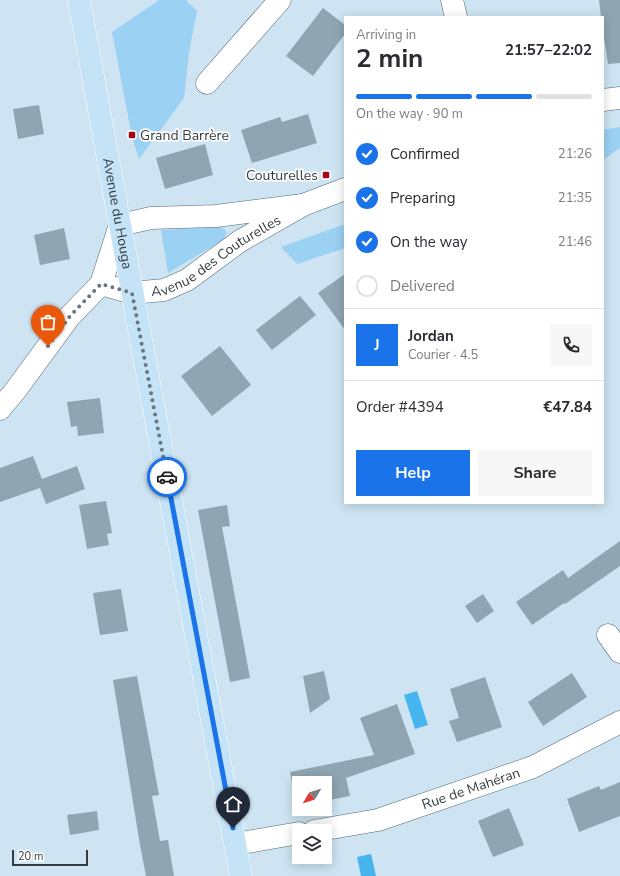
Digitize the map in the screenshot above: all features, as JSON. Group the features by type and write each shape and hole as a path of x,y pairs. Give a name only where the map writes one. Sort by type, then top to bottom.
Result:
{"main road":[{"name":"Avenue du Houga","path":"79,0 241,876"}],"street":[{"path":"207,83 280,0"},
{"path":"452,0 456,16"},
{"path":"604,100 620,98"},
{"name":"Avenue des Couturelles","path":"101,284 132,293 164,290 187,280 240,241 303,205 344,189"},
{"name":"Avenue des Couturelles","path":"120,225 151,218 216,216 303,205"},
{"path":"0,409 16,391 70,316 101,284 120,225"},
{"name":"Rue de Mahéran","path":"332,828 378,820 533,767 620,722"},
{"path":"236,844 292,834"}],"shaded area":[{"path":"159,0 186,0 197,11 189,53 184,98 139,159 132,137 112,32"},
{"path":"620,127 620,148 604,159 604,130"},
{"path":"344,224 344,248 297,264 281,247"},
{"path":"221,227 227,232 223,240 168,273 161,230"},
{"path":"417,691 428,725 415,729 404,695"},
{"path":"371,854 376,876 361,876 357,857"}],"building":[{"path":"599,0 620,0 620,63 608,64 604,38 604,16 601,16"},
{"path":"323,8 344,24 344,35 313,76 286,56"},
{"path":"39,105 44,134 18,139 13,109"},
{"path":"308,114 317,143 252,163 241,130 280,117 282,122"},
{"path":"205,144 213,175 165,189 156,158"},
{"path":"64,228 70,259 40,265 34,235"},
{"path":"344,275 344,329 318,293"},
{"path":"300,296 316,315 272,350 256,330"},
{"path":"220,346 251,385 212,416 181,376"},
{"path":"100,398 104,433 78,436 77,426 71,427 67,402"},
{"path":"33,456 42,479 77,466 85,489 46,504 40,488 0,502 0,468"},
{"path":"106,501 112,533 107,534 109,545 87,549 79,505"},
{"path":"227,505 230,526 222,527 250,678 230,682 198,510"},
{"path":"620,541 620,566 532,625 516,602 563,570 568,578"},
{"path":"121,589 128,631 100,635 93,593"},
{"path":"483,594 494,611 477,623 465,606"},
{"path":"324,671 330,699 310,713 303,676"},
{"path":"572,673 587,697 543,726 528,702"},
{"path":"137,676 159,795 152,796 160,841 168,840 174,876 146,876 140,845 113,680"},
{"path":"485,677 502,727 457,742 449,721 459,718 450,689"},
{"path":"397,704 415,754 346,778 350,796 332,800 332,776 292,776 292,784 290,772 374,755 360,718"},
{"path":"620,782 620,816 579,832 567,799 599,786 601,790"},
{"path":"509,808 524,845 493,857 478,821"},
{"path":"97,811 99,830 70,835 67,815"}],"way so far":[{"path":"48,346 70,316 101,284 132,293 167,477"}],"place":[{"name":"Grand Barrère","path":"132,135"},
{"name":"Couturelles","path":"326,175"}],"route":[{"path":"167,477 233,828"}]}
